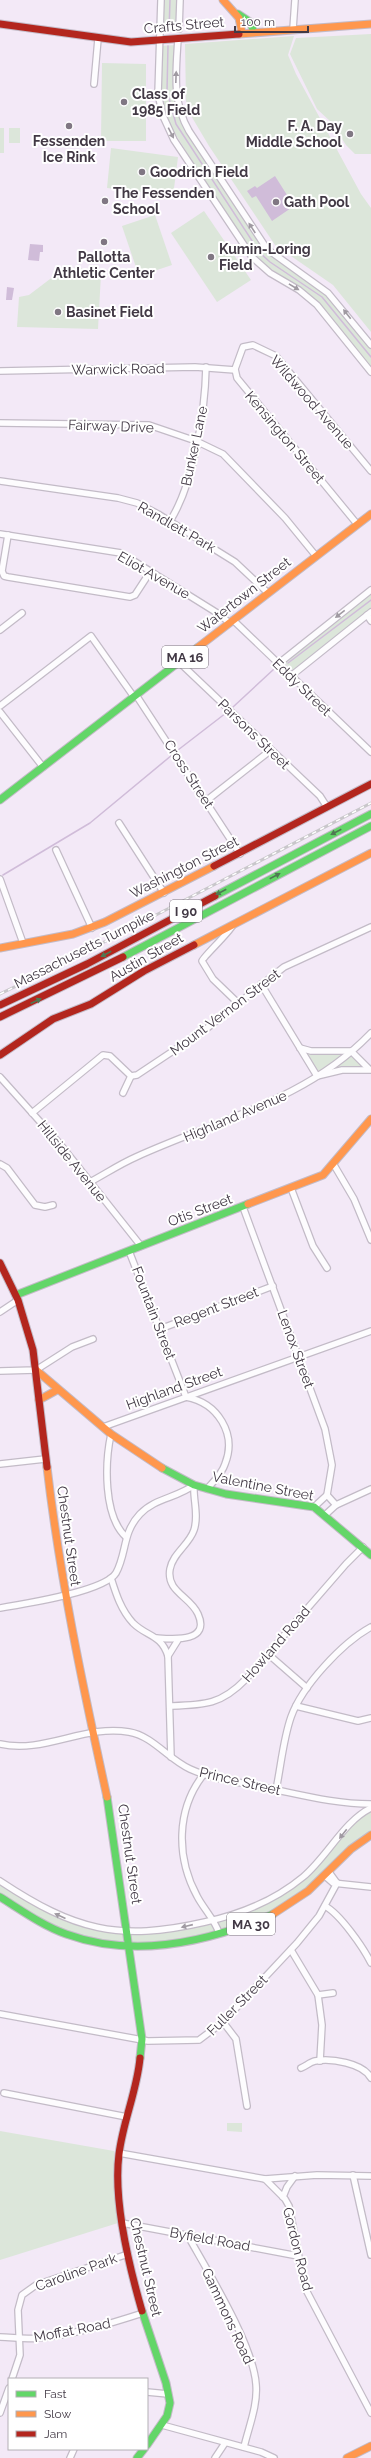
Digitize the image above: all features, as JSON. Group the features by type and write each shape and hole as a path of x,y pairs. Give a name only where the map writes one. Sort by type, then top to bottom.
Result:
{"main road":[{"path":"223,0 240,20 242,33"},
{"path":"234,12 250,22 254,32"},
{"name":"Crafts Street","path":"0,24 127,42 371,24"},
{"name":"Watertown Street","path":"0,800 371,514"},
{"name":"Washington Street","path":"0,948 92,928 240,854 371,784"},
{"name":"Massachusetts Turnpike","path":"0,1005 87,964 371,814"},
{"name":"Massachusetts Turnpike","path":"0,1017 90,974 371,826"},
{"name":"Austin Street","path":"0,1055 53,1019 95,1002 135,976 234,923 371,853"},
{"name":"Otis Street","path":"17,1298 141,1246 323,1175 334,1165 371,1119"},
{"name":"Chestnut Street","path":"0,1263 17,1298 30,1335 36,1370 52,1522 65,1595 112,1818 142,2039 138,2078 127,2117 119,2154 118,2169 122,2223 128,2254 143,2313 168,2394 169,2408 162,2425 148,2444"},
{"path":"36,1370 57,1390 103,1427"},
{"path":"39,1400 57,1390"},
{"name":"Valentine Street","path":"103,1427 165,1471 194,1485 245,1498 314,1507 371,1554"},
{"name":"MA 30","path":"0,1897 67,1934 93,1942 129,1947 160,1945 219,1933 253,1923 276,1913 303,1896 356,1845 371,1835"},
{"path":"348,2458 371,2446"},
{"path":"137,2458 143,2450"}],"street":[{"path":"161,0 158,40 160,105 168,128 181,152 252,257 270,273 299,290 317,306 371,372"},
{"path":"179,29 180,0"},
{"path":"293,29 295,0"},
{"path":"94,84 98,39"},
{"path":"178,39 176,94 181,115 189,131 267,249 325,290 371,345"},
{"name":"Wildwood Avenue","path":"235,370 241,351 246,345 253,345 276,356 371,471"},
{"name":"Warwick Road","path":"0,371 206,367 235,370"},
{"name":"Bunker Lane","path":"170,521 185,489 204,409 206,367"},
{"name":"Kensington Street","path":"235,370 238,379 358,524"},
{"name":"Fairway Drive","path":"0,423 145,425 162,428 196,441 217,450 229,459 288,522 316,556"},
{"name":"Randlett Park","path":"0,481 125,500 146,507 237,564 268,593"},
{"name":"Eliot Avenue","path":"0,534 116,552 231,622"},
{"path":"8,536 1,574 8,578 130,597 136,594 150,572"},
{"path":"278,664 371,590"},
{"path":"0,630 22,613"},
{"path":"291,676 369,614 371,622"},
{"name":"Eddy Street","path":"231,622 291,676 371,752"},
{"name":"Cross Street","path":"0,706 91,636 135,696 206,800 240,854"},
{"name":"Parsons Street","path":"179,662 321,798 327,807"},
{"path":"0,712 43,767"},
{"path":"206,800 271,750"},
{"path":"119,823 164,893"},
{"path":"56,850 92,928"},
{"path":"0,879 23,943"},
{"path":"234,923 227,934 205,955 202,961 213,979 239,1004"},
{"name":"Mount Vernon Street","path":"131,1076 137,1075 206,1029 262,984 292,963 371,927"},
{"path":"262,984 317,1076 342,1070 371,1070"},
{"name":"Highland Avenue","path":"90,1182 136,1157 281,1098 317,1076 351,1052 371,1034"},
{"path":"300,1048 311,1052 351,1052 371,1070"},
{"path":"32,1113 103,1055 110,1056 131,1076 123,1093"},
{"name":"Hillside Avenue","path":"0,1078 32,1113 90,1182 141,1246"},
{"path":"0,1164 7,1168 35,1205 45,1207 52,1205"},
{"path":"334,1165 354,1199 371,1240"},
{"path":"291,1188 313,1246 327,1268"},
{"name":"Lenox Street","path":"243,1207 300,1357 330,1446 332,1465 327,1495"},
{"name":"Fountain Street","path":"129,1251 186,1397"},
{"name":"Regent Street","path":"160,1329 273,1286"},
{"path":"0,1312 17,1298"},
{"name":"Highland Street","path":"103,1427 371,1331"},
{"path":"0,1371 36,1370 72,1347 93,1339"},
{"path":"186,1397 202,1402 216,1412 222,1419 228,1437 229,1447 225,1466 207,1489"},
{"path":"111,1434 107,1465 108,1490 117,1524 126,1537"},
{"path":"0,1464 45,1459"},
{"path":"0,1608 65,1595 92,1587 111,1578 118,1568 126,1537 135,1520 147,1508 162,1499 181,1493 194,1485 197,1515 194,1532 172,1563 170,1575 176,1592 198,1613 199,1625 194,1635 178,1640 157,1638"},
{"path":"325,1515 336,1505 371,1489"},
{"path":"314,1507 327,1495 336,1505"},
{"name":"Howland Road","path":"170,1706 203,1705 222,1700 237,1688 363,1547"},
{"path":"111,1578 122,1609 141,1630 157,1638 162,1643 168,1656 171,1757"},
{"path":"276,1790 291,1718 296,1706 307,1688 351,1640 371,1627"},
{"path":"168,1656 178,1640"},
{"path":"268,1654 307,1688"},
{"path":"296,1706 358,1721 371,1718"},
{"name":"Prince Street","path":"0,1744 27,1747 94,1734 130,1732 153,1742 185,1766 204,1774 344,1804 371,1804"},
{"path":"204,1774 195,1786 188,1801 181,1836 188,1877 219,1933"},
{"path":"0,1881 50,1912 90,1927 127,1932 166,1930 249,1910 293,1885 320,1861 357,1817 371,1808"},
{"path":"327,1874 337,1883 371,1887"},
{"name":"Fuller Street","path":"0,2014 142,2039 191,2042 199,2040 223,2022 291,1950 316,1920 337,1883"},
{"path":"325,1906 334,1913 365,1952 371,1962"},
{"path":"291,1950 318,1995 322,2025 320,2061"},
{"path":"318,1995 333,1993"},
{"path":"223,2022 236,2039 247,2106"},
{"path":"301,2068 311,2062 320,2061 361,2068 371,2078"},
{"path":"4,2093 127,2117"},
{"path":"119,2154 265,2179 295,2176 371,2176"},
{"path":"353,2175 371,2256"},
{"path":"283,2197 287,2187 295,2176"},
{"name":"Gordon Road","path":"265,2179 283,2197 292,2215 298,2256 305,2288 371,2412"},
{"name":"Byfield Road","path":"122,2223 298,2256"},
{"name":"Gammons Road","path":"188,2236 240,2336 254,2372 255,2404 244,2447"},
{"name":"Caroline Park","path":"12,2378 20,2355 21,2338 17,2323 18,2310 22,2295 27,2290 128,2254"},
{"name":"Moffat Road","path":"0,2337 36,2339 69,2333 143,2313"},
{"path":"148,2392 168,2394"},
{"path":"0,2413 5,2400"},
{"path":"162,2425 244,2447 274,2458"},
{"path":"216,2458 225,2443"}],"shaded area":[{"path":"163,0 178,0 176,31 161,32"},
{"name":"F. A. Day Middle School","path":"371,34 371,154 355,154 346,145 330,121 317,109 290,54 296,38"},
{"path":"294,36 288,55 296,74 361,194 371,208 371,332 333,285 275,245 209,146 190,114 186,101 185,44"},
{"path":"177,45 180,112 270,252 314,281 371,346 371,368 320,304 259,260 209,188 168,122 160,92 158,46"},
{"name":"Class of 1985 Field","path":"102,63 146,64 146,141 101,141"},
{"path":"0,128 4,128 4,153 0,153"},
{"path":"9,128 20,128 20,143 9,143"},
{"name":"Goodrich Field","path":"111,148 178,157 173,196 107,188"},
{"name":"Gath Pool","path":"275,176 294,206 272,221 256,196 252,198 247,191 255,186 257,188"},
{"name":"Kumin-Loring Field","path":"204,211 251,280 217,302 171,233"},
{"path":"155,215 172,265 139,276 122,226"},
{"path":"30,244 43,245 43,252 40,252 39,261 28,260"},
{"name":"Basinet Field","path":"76,267 101,274 98,329 17,327 19,297 29,295 54,276"},
{"path":"7,287 14,288 12,300 6,300"},
{"path":"371,590 371,613 295,672 281,660"},
{"path":"305,1050 351,1051 370,1070 361,1069 317,1076"},
{"path":"371,1808 371,1835 321,1880 253,1923 160,1945 85,1940 0,1897 0,1881 68,1920 137,1933 233,1915 293,1885 353,1821"},
{"path":"227,2123 242,2123 242,2132 227,2131"},
{"path":"0,2131 114,2151 118,2223 0,2260"}],"waterway":[{"path":"169,32 170,0"},
{"path":"168,46 167,91 176,124 260,253 270,262 322,297 371,357"},
{"path":"288,663 371,600"},
{"path":"233,707 274,669"},
{"path":"178,750 226,713"},
{"path":"3,875 90,823 172,755"}],"railway":[{"path":"0,994 60,965 371,803"}],"traffic: fast":[{"path":"238,14 250,22 254,32"},
{"path":"0,800 197,648"},
{"path":"215,896 371,814"},
{"path":"123,957 371,826"},
{"path":"16,1295 248,1204"},
{"path":"162,1468 194,1485 226,1494 314,1507 371,1555"},
{"path":"107,1797 142,2039 140,2058"},
{"path":"0,1897 57,1931 92,1941 118,1945 145,1946 171,1944 198,1939 249,1924 273,1914"},
{"path":"142,2311 166,2383 170,2403 167,2416 148,2444"},
{"path":"137,2458 143,2450"}],"traffic: slow":[{"path":"223,0 239,18 242,33"},
{"path":"239,34 371,24"},
{"path":"197,648 371,514"},
{"path":"194,945 371,853"},
{"path":"0,948 73,934 105,922 214,866"},
{"path":"248,1204 323,1175 371,1119"},
{"path":"36,1370 111,1434 162,1468"},
{"path":"39,1400 57,1390"},
{"path":"47,1467 65,1592 107,1797"},
{"path":"273,1914 308,1891 351,1849 371,1835"},
{"path":"347,2458 371,2446"}],"traffic: jam":[{"path":"0,24 131,42 239,34"},
{"path":"214,866 371,784"},
{"path":"0,1005 87,964 215,896"},
{"path":"0,1055 53,1019 91,1004 144,971 194,945"},
{"path":"0,1017 123,957"},
{"path":"0,1263 18,1300 33,1350 47,1467"},
{"path":"140,2058 136,2082 119,2154 118,2192 127,2254 142,2311"}],"place":[{"name":"Class of 1985 Field","path":"124,102"},
{"name":"Fessenden Ice Rink","path":"69,126"},
{"name":"F. A. Day Middle School","path":"350,134"},
{"name":"Goodrich Field","path":"142,172"},
{"name":"The Fessenden School","path":"105,201"},
{"name":"Gath Pool","path":"276,202"},
{"name":"Pallotta Athletic Center","path":"104,242"},
{"name":"Kumin-Loring Field","path":"211,257"},
{"name":"Basinet Field","path":"58,312"}]}
